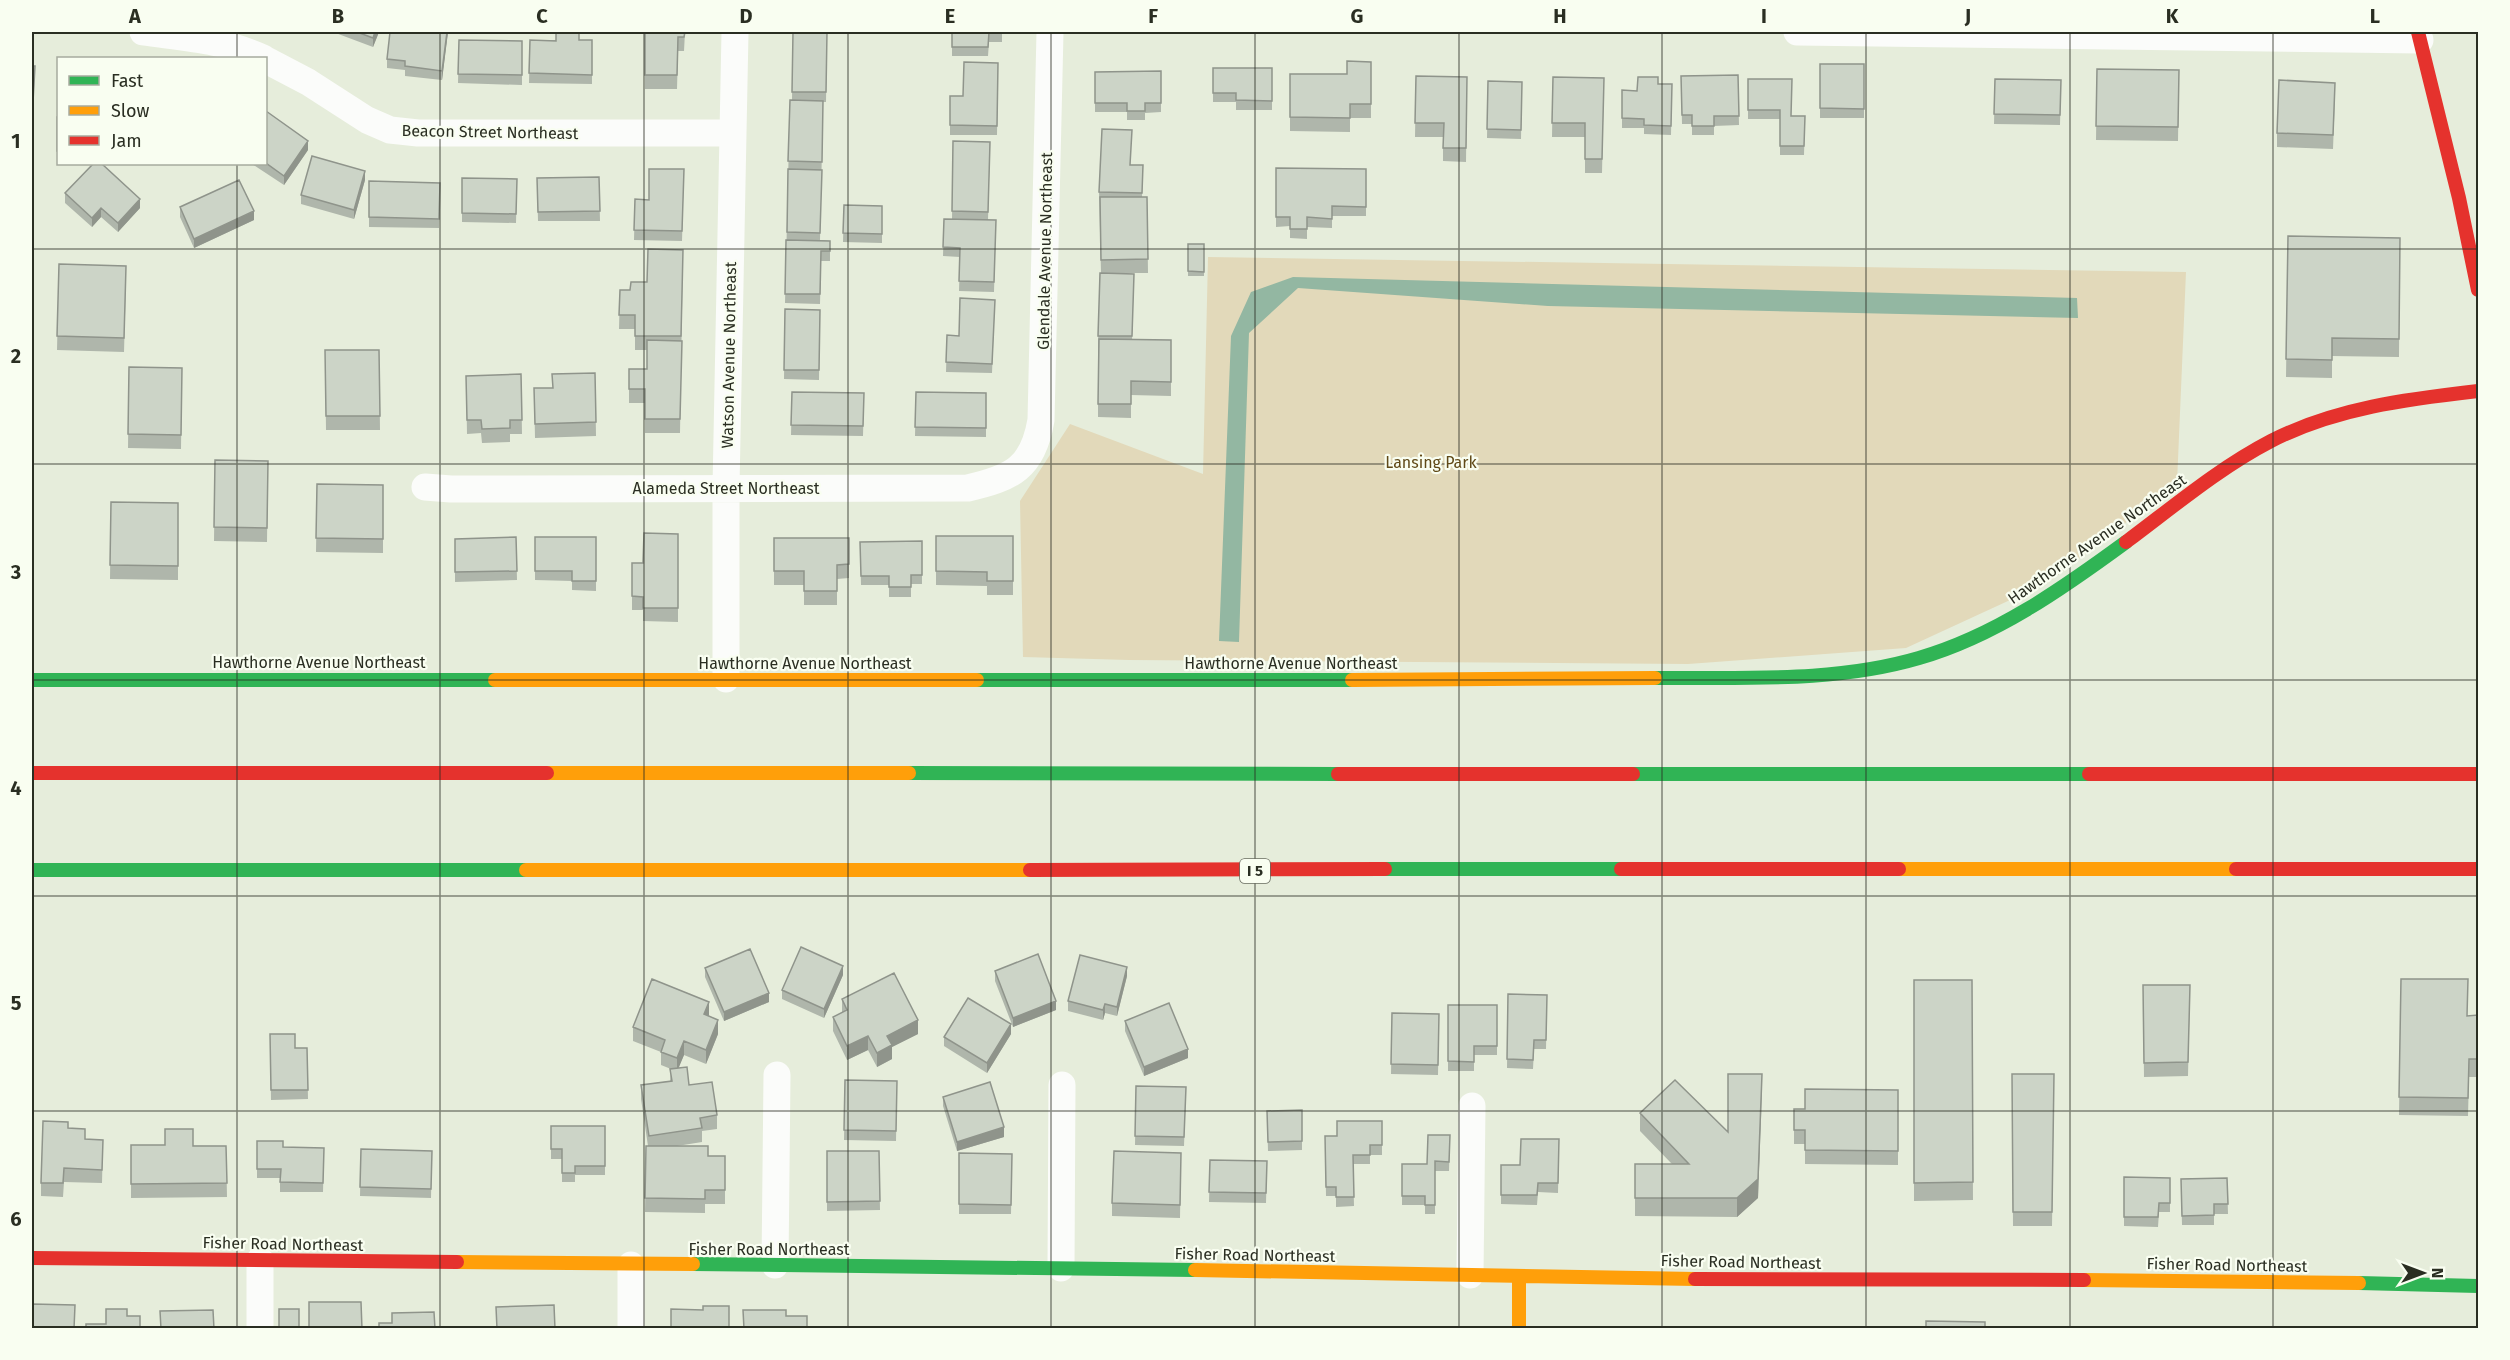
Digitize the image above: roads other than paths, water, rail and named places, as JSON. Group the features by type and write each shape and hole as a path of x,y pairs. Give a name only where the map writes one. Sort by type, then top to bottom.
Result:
{"main road":[{"path":"2419,36 2459,198 2478,290"},
{"name":"Hawthorne Avenue Northeast","path":"32,680 1733,679 1835,674 1873,669 1948,648 2022,613 2244,456 2289,433 2329,417 2367,407 2402,400 2478,391"},
{"path":"32,773 2478,774"},
{"name":"I 5","path":"32,870 2478,869"},
{"name":"Fisher Road Northeast","path":"32,1258 1061,1268 1742,1280 2249,1281 2478,1286"},
{"path":"1519,1277 1519,1329"}],"street":[{"name":"Beacon Street Northeast","path":"143,32 187,48 213,40 260,57"},
{"name":"Watson Avenue Northeast","path":"726,679 726,488 735,32"},
{"name":"Glendale Avenue Northeast","path":"1021,465 1033,449 1041,420 1050,32"},
{"path":"1797,32 2419,36"},
{"name":"Beacon Street Northeast","path":"267,61 308,82 368,120 390,130 418,134 733,133"},
{"name":"Alameda Street Northeast","path":"425,487 451,489 968,488 1011,475 1021,465"},
{"path":"775,1265 777,1075"},
{"path":"1061,1268 1062,1084"},
{"path":"1470,1275 1473,1106"},
{"path":"260,1260 260,1329"},
{"path":"631,1329 632,1265"}],"park label":[{"name":"Lansing Park","path":"1431,462"}]}
